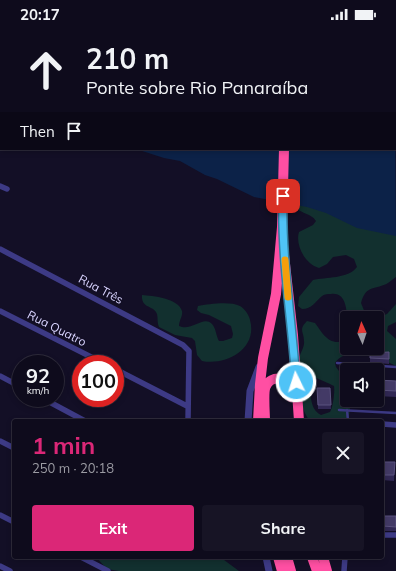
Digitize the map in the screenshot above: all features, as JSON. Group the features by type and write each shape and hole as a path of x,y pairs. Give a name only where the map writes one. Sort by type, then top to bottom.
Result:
{"highway":[{"path":"258,419 263,358 276,294 282,227 284,150"},
{"path":"282,227 293,335 299,419"},
{"path":"265,419 266,386 269,381 277,378 286,380 291,387 292,419"},
{"path":"279,559 282,571"},
{"path":"288,559 291,571"},
{"path":"313,559 317,571"},
{"path":"324,559 327,571"}],"street":[{"path":"0,186 7,189"},
{"name":"Rua Três","path":"0,249 187,348 189,351 187,406"},
{"name":"Rua Quatro","path":"0,311 87,355"},
{"path":"248,419 250,391 263,358"},
{"path":"124,374 187,406 188,419"},
{"path":"0,376 12,382"},
{"path":"59,407 81,419"},
{"path":"70,419 72,414"},
{"path":"384,424 396,424"},
{"path":"0,441 12,447"},
{"path":"0,515 12,521"},
{"path":"384,535 396,536"},
{"path":"85,559 108,571"},
{"path":"266,559 269,571"},
{"path":"344,571 345,559"},
{"path":"0,566 10,571"}],"lane":[{"path":"337,364 396,367"},
{"path":"339,410 396,413"},
{"path":"347,410 348,419"}],"green space":[{"path":"293,202 396,233 396,277 384,285 372,288 366,293 361,303 364,311 346,311 343,299 336,294 323,295 313,305 305,309 298,306 299,297 313,280 343,276 353,271 357,267 354,259 346,255 333,257 327,264 319,268 309,263 302,253 298,243 298,237 299,232 313,225 316,221 311,216 297,209"},
{"path":"142,295 165,298 176,303 182,311 179,326 188,327 205,321 209,322 212,324 219,341 232,338 233,334 231,326 209,315 201,313 197,310 198,306 225,303 236,304 248,314 251,330 249,339 245,347 230,358 221,361 202,361 197,355 195,341 192,338 175,335 159,327 157,314 153,309 144,303"},
{"path":"396,304 396,322 388,326 387,331 396,339 396,366 371,355 384,355 384,315"},
{"path":"307,321 315,323 328,339 339,342 340,341 340,355 346,355 335,363 336,367 340,371 340,407 349,407 348,419 308,419 304,412 301,402 299,381 304,381 308,384 314,409 321,415 330,412 331,410 334,396 334,386 303,370 300,365 299,360 304,344 302,329 304,324"},
{"path":"98,559 223,559 239,571 119,571 107,569"}],"water":[{"path":"139,150 395,150 396,236 357,228 326,213 307,207 254,197 217,179 205,175 180,161 164,158"}],"building":[{"path":"384,352 389,352 389,359 370,358 370,355 384,355"},
{"path":"384,380 396,381 396,391 384,390"},
{"path":"317,388 330,388 331,405 318,405"},
{"path":"384,462 395,462 394,475 384,475"},
{"path":"384,516 396,516 396,527 384,526"}],"slow traffic":[{"path":"285,260 288,297"}],"route":[{"path":"283,196 282,227 293,335 296,382"}]}
